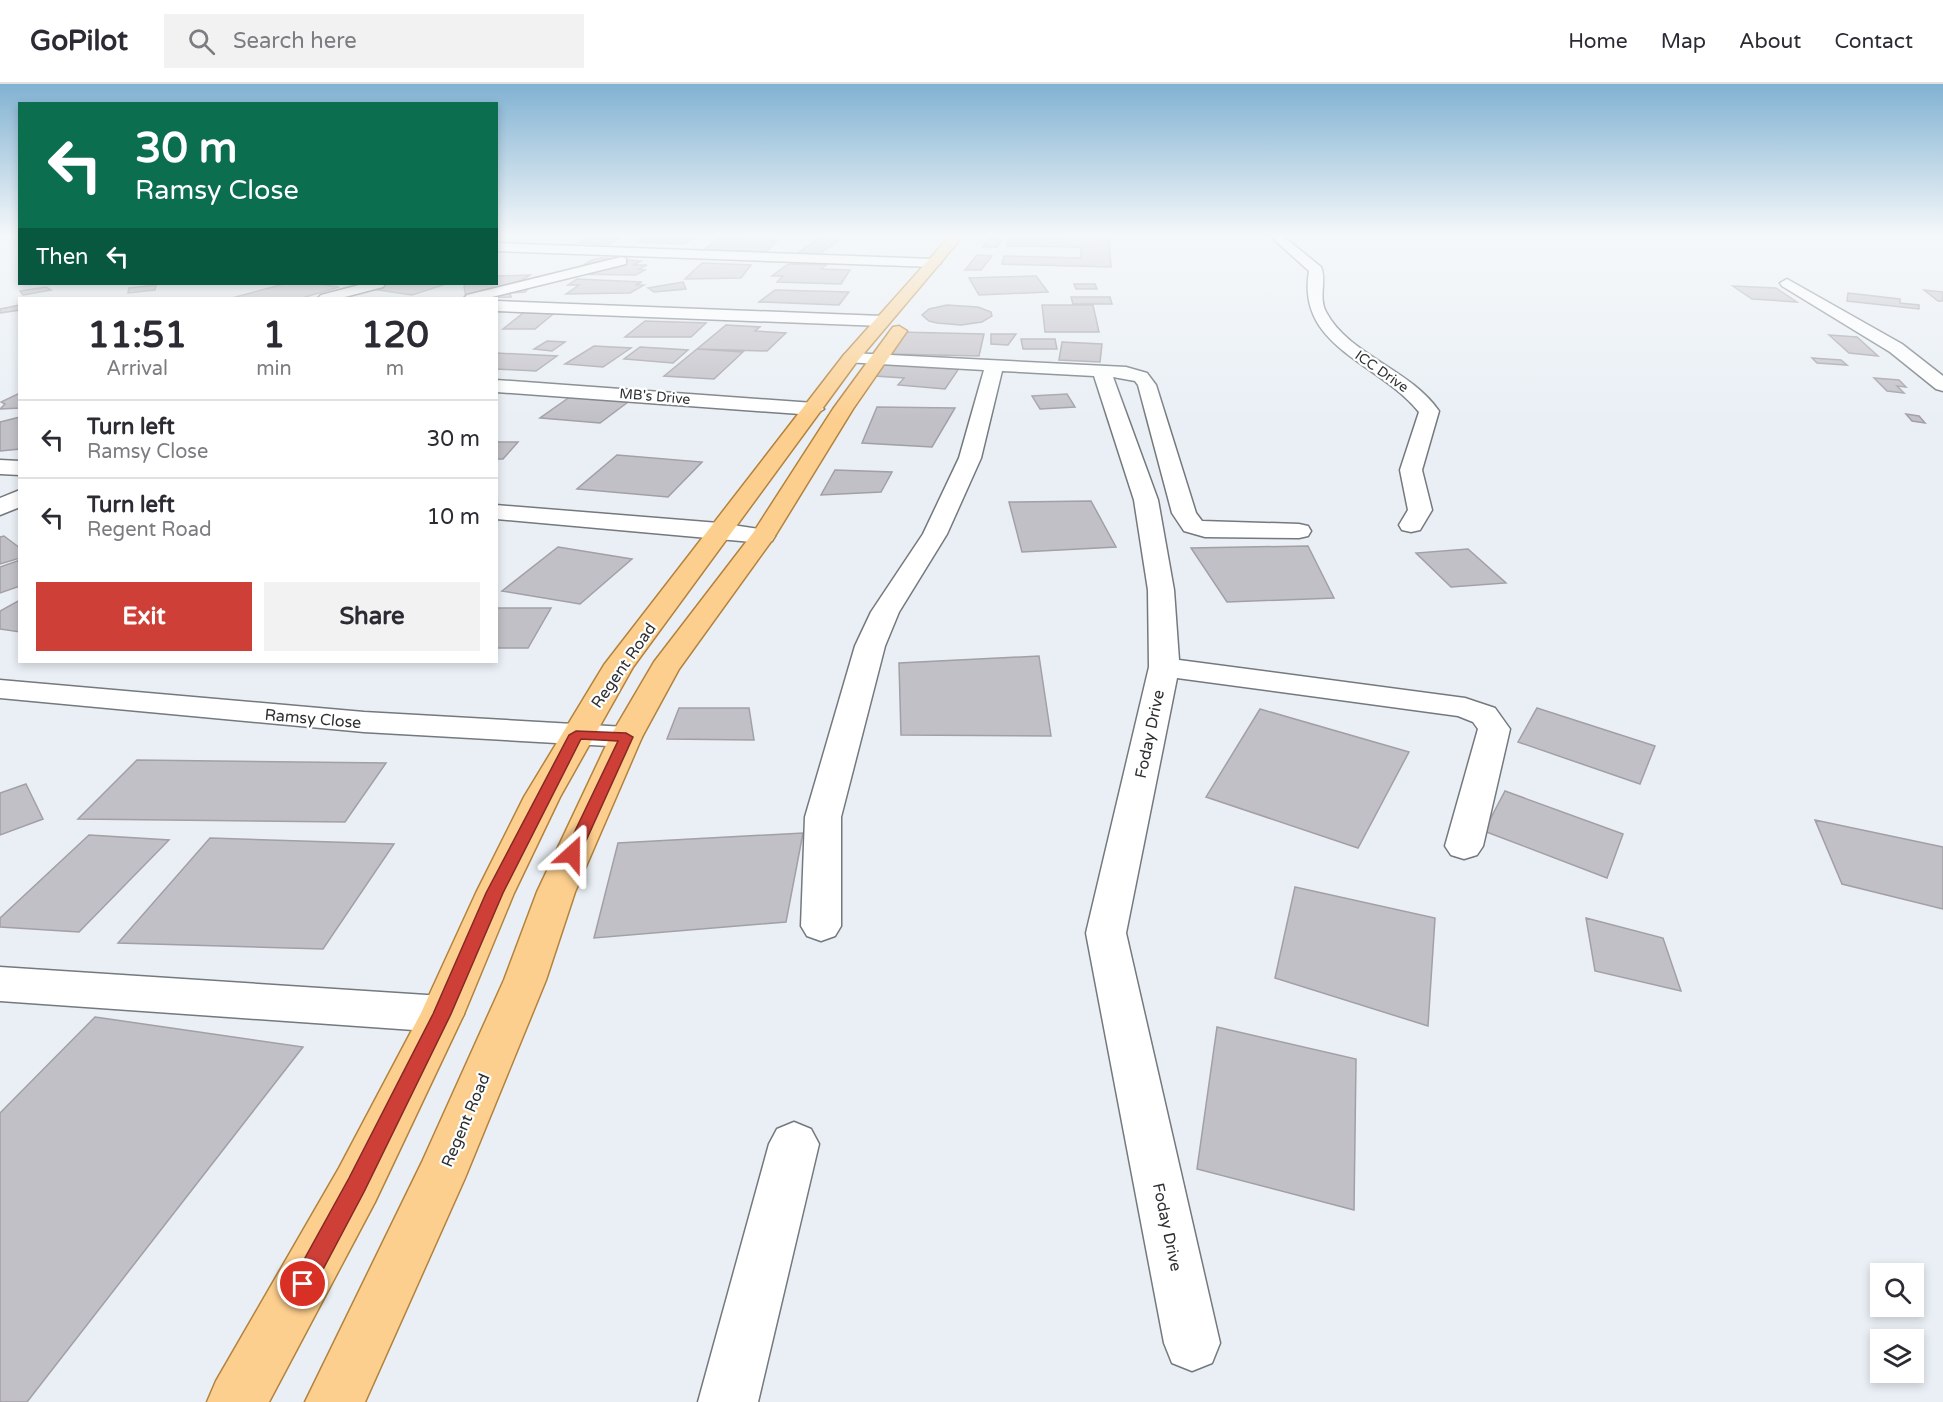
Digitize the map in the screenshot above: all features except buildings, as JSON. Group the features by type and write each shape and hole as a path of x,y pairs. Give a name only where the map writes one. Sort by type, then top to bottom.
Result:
{"main road":[{"name":"Regent Road","path":"237,1402 357,1185 442,1014 495,893 601,736 670,660 763,536 843,409 882,321 903,298"},
{"name":"Regent Road","path":"334,1402 440,1178 525,980 556,892 619,665 719,530 814,409 906,322 928,298"}],"street":[{"name":"ICC Drive","path":"1315,298 1318,312 1347,347 1410,389 1429,411 1428,422 1411,465 1412,482 1420,510 1411,525"},
{"path":"1811,298 1896,348 1943,385"},
{"path":"498,306 882,321"},
{"path":"865,359 1126,372 1146,381 1184,513 1193,526 1205,530 1299,531"},
{"path":"821,926 823,817 870,646 885,612 935,534 970,458 994,366"},
{"name":"Foday Drive","path":"1102,372 1146,500 1161,590 1164,667 1106,933 1192,1344"},
{"name":"MB's Drive","path":"498,386 814,409"},
{"path":"0,467 18,468"},
{"path":"0,508 18,498"},
{"path":"498,512 719,530 763,536"},
{"path":"1164,667 1465,707 1484,715 1494,729 1464,846"},
{"name":"Ramsy Close","path":"0,689 364,722 601,736"},
{"path":"0,984 442,1014"},
{"path":"728,1402 794,1144"}],"route":[{"path":"303,1284 357,1185 442,1014 495,893 576,735 626,737 572,854"}]}
